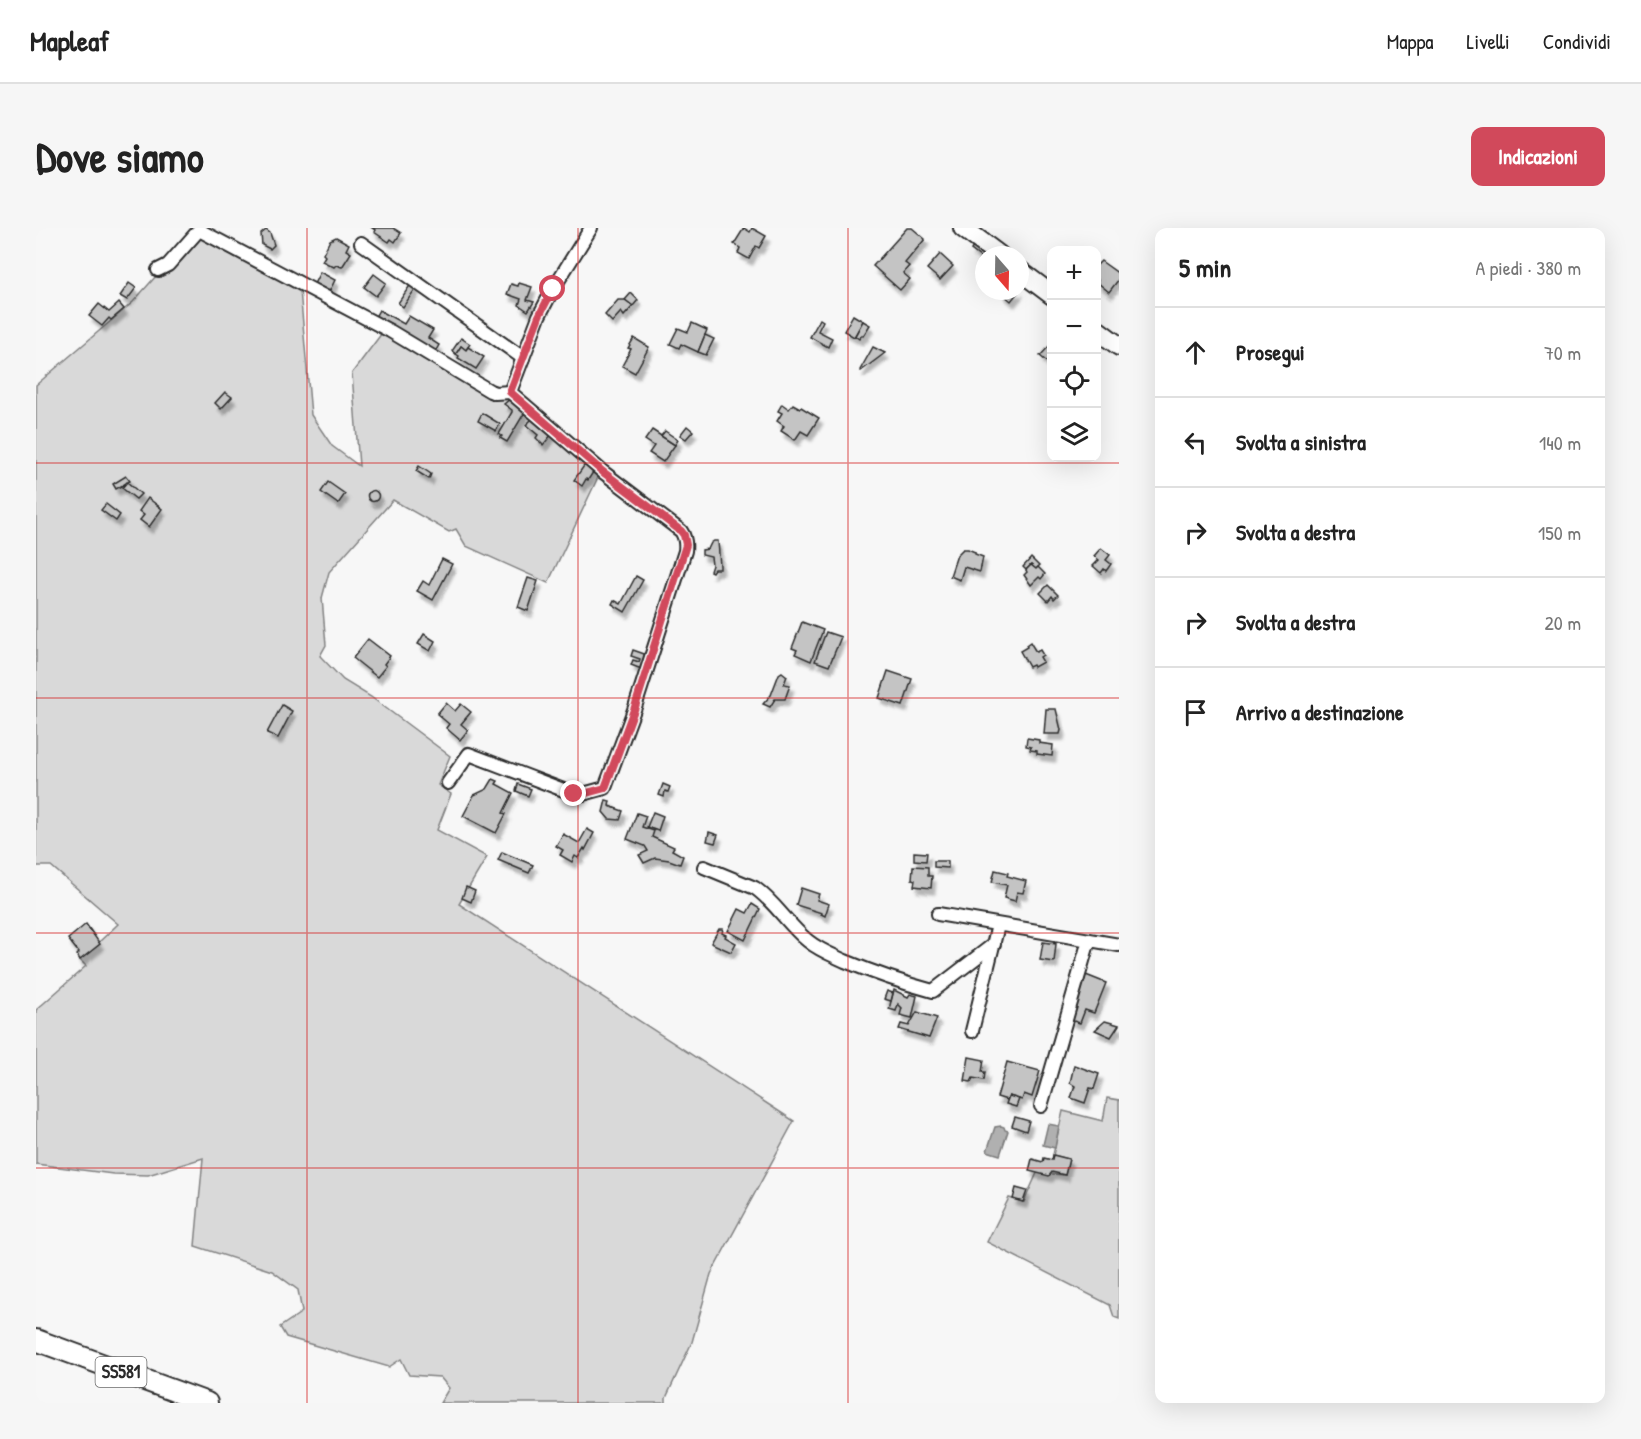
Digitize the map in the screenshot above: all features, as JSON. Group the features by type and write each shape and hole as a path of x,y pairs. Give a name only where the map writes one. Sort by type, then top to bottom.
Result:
{"main road":[{"name":"SS581","path":"36,1340 207,1403"}],"street":[{"path":"510,392 539,316 591,228"},
{"path":"963,228 987,246"},
{"path":"158,270 168,265 200,230 390,331 490,391 510,392 603,472 684,535 686,545 635,707 605,788 574,794 469,754 448,783"},
{"path":"361,243 523,358"},
{"path":"1029,278 1047,291"},
{"path":"1101,333 1119,346"},
{"path":"704,867 763,893 800,934 818,948 873,973 933,991 994,944"},
{"path":"938,914 1119,945"},
{"path":"972,1032 998,925"},
{"path":"1041,1106 1089,940"}],"shaded area":[{"path":"207,232 299,279 311,415 332,446 359,466 352,373 382,333 510,396 600,473 548,583 466,546 456,529 449,532 393,500 329,572 322,598 326,645 320,656 343,680 371,697 450,756 438,785 451,794 437,830 487,857 459,904 794,1121 711,1274 692,1342 666,1398 666,1403 440,1403 449,1388 440,1377 409,1375 401,1359 389,1367 286,1337 280,1327 302,1312 298,1290 272,1271 195,1246 203,1158 148,1175 113,1174 36,1164 36,1010 86,966 80,960 118,924 51,866 36,866 36,385 133,302 189,239"},
{"path":"1107,1098 1119,1100 1119,1319 1114,1317 1110,1305 987,1242 1009,1198 1024,1202 1037,1173 1065,1175 1069,1159 1053,1155 1063,1111 1103,1121"},
{"path":"1048,1124 1059,1126 1055,1148 1043,1145"},
{"path":"1001,1126 1008,1131 1000,1155 987,1151 995,1127"}],"building":[{"path":"372,228 393,228 401,233 395,242 391,239 389,242 374,232"},
{"path":"744,228 750,232 752,228 766,236 759,248 756,246 749,259 738,253 740,248 734,244"},
{"path":"907,228 912,228 925,239 905,263 909,266 903,273 910,279 900,290 873,266"},
{"path":"266,230 270,233 274,245 270,249 262,245 261,234"},
{"path":"336,237 349,244 346,250 351,253 342,267 336,265 334,267 322,261 330,240"},
{"path":"940,254 953,266 940,280 927,269"},
{"path":"1101,261 1119,274 1119,279 1109,292 1101,285"},
{"path":"320,272 335,280 329,292 314,284"},
{"path":"374,274 386,283 376,296 364,287"},
{"path":"129,283 136,288 127,300 120,296"},
{"path":"519,283 532,287 527,300 534,302 528,311 519,305 521,299 507,294 511,284 518,286"},
{"path":"411,284 416,288 403,307 398,303"},
{"path":"631,293 638,300 633,306 625,300"},
{"path":"618,300 625,300 633,306 624,316 621,312 612,322 605,315"},
{"path":"119,303 124,309 111,320 109,318 102,326 89,316 99,304 109,312"},
{"path":"379,310 404,324 409,316 433,330 428,338 439,345 435,352 375,317"},
{"path":"853,315 863,321 854,337 844,331"},
{"path":"820,319 823,321 818,331 832,338 828,347 810,337"},
{"path":"863,321 870,325 859,339 855,336"},
{"path":"692,323 707,330 698,352 681,344 679,348 670,344 678,328 688,332"},
{"path":"705,335 714,339 706,355 698,352"},
{"path":"461,338 470,344 466,350 461,346 456,354 452,351"},
{"path":"634,338 649,347 635,373 622,366"},
{"path":"461,346 466,350 468,347 484,357 476,369 458,358 456,354"},
{"path":"873,347 885,353 861,371 860,370"},
{"path":"1047,348 1047,362 1040,356"},
{"path":"225,392 232,397 221,409 215,403"},
{"path":"510,399 525,412 507,442 500,438 502,436 499,434 512,412 504,404"},
{"path":"782,404 789,409 793,404 801,407 819,418 808,435 801,431 795,440 781,431 784,426 777,421 782,413 778,411"},
{"path":"482,413 500,424 496,431 478,421"},
{"path":"533,418 552,434 543,445 536,438 538,435 526,425"},
{"path":"687,426 693,431 686,439 680,435"},
{"path":"652,430 675,445 663,462 649,453 654,446 645,440"},
{"path":"665,431 678,440 675,445 661,436"},
{"path":"586,463 595,469 582,486 574,480"},
{"path":"419,466 431,474 429,479 416,471"},
{"path":"126,476 130,481 116,489 113,484"},
{"path":"127,482 141,494 136,499 122,488"},
{"path":"328,482 345,494 338,504 321,492"},
{"path":"373,490 379,496 373,502 367,496"},
{"path":"148,498 162,509 149,527 140,520 144,515 139,511"},
{"path":"106,504 120,515 116,521 101,510"},
{"path":"714,541 718,541 720,569 714,569 712,572 710,571 711,557 702,555 702,550 708,549"},
{"path":"1101,548 1110,555 1106,560 1111,564 1106,571 1104,569 1101,573 1093,566 1099,560 1094,556"},
{"path":"963,549 968,549 983,557 980,572 964,567 960,580 950,576 957,555"},
{"path":"1031,558 1039,566 1036,569 1031,565 1026,570 1023,567"},
{"path":"442,559 452,564 433,600 417,591 423,581 429,585"},
{"path":"1031,565 1036,569 1038,567 1045,574 1031,585 1024,575"},
{"path":"636,576 643,580 625,612 612,604 614,600 621,604"},
{"path":"528,578 538,581 528,611 518,607"},
{"path":"1048,585 1058,595 1054,599 1052,596 1048,601 1040,593"},
{"path":"802,622 823,630 811,661 795,654 797,650 792,648"},
{"path":"826,632 841,637 829,666 815,661"},
{"path":"424,634 435,641 430,651 418,644"},
{"path":"368,639 390,656 384,664 386,666 377,677 353,658"},
{"path":"1030,642 1036,652 1040,650 1043,655 1040,657 1043,662 1034,667 1033,665 1029,667 1020,651"},
{"path":"633,650 650,656 644,670 631,665 633,660 639,662 640,659 631,656"},
{"path":"888,671 912,679 903,706 879,698"},
{"path":"782,672 787,676 784,684 790,685 785,699 775,699 770,707 763,704 771,695 779,674"},
{"path":"446,703 455,711 461,704 471,712 461,724 468,730 460,740 446,728 449,724 437,714"},
{"path":"282,705 292,711 278,738 267,733"},
{"path":"1046,709 1056,709 1060,734 1044,734"},
{"path":"1027,738 1053,745 1052,756 1037,754 1037,751 1030,750 1031,747 1026,746"},
{"path":"493,779 498,781 496,784 513,793 496,833 463,816 474,795 487,789"},
{"path":"518,784 531,789 528,796 516,791"},
{"path":"663,784 670,787 668,792 665,791 664,797 659,795"},
{"path":"606,800 610,801 609,806 623,811 620,820 609,819 603,812"},
{"path":"653,812 663,816 658,831 647,827"},
{"path":"637,813 646,816 642,827 654,831 652,837 674,847 672,850 683,856 680,864 655,858 644,863 639,855 648,851 645,846 627,839"},
{"path":"587,829 594,833 578,858 575,856 572,862 560,855 563,850 556,846 563,834 579,843"},
{"path":"709,832 718,835 715,843 707,841"},
{"path":"502,852 533,865 529,873 498,860"},
{"path":"914,852 927,853 926,861 914,860"},
{"path":"934,861 948,861 948,868 934,867"},
{"path":"913,866 928,867 928,876 932,876 931,888 914,886"},
{"path":"995,870 1026,881 1023,893 1017,892 1015,901 1004,898 1007,885 992,882"},
{"path":"466,887 475,891 471,902 462,898"},
{"path":"801,888 819,894 817,900 829,904 825,916 796,905"},
{"path":"752,904 760,909 745,940 728,931 739,909 747,913"},
{"path":"86,924 100,944 80,960 77,955 79,953 68,939"},
{"path":"719,929 723,929 722,933 726,935 725,937 736,943 731,952 711,943"},
{"path":"1043,942 1056,944 1054,962 1040,960"},
{"path":"1086,975 1106,983 1094,1013 1085,1010 1080,1023 1070,1020"},
{"path":"894,990 908,997 910,994 917,996 912,1018 900,1015 902,1008 898,1004 896,1011 889,1009"},
{"path":"887,991 893,993 891,1001 884,999"},
{"path":"917,1012 937,1018 929,1038 899,1029 901,1024 909,1026"},
{"path":"1105,1021 1119,1025 1111,1037 1095,1030"},
{"path":"969,1057 984,1060 982,1072 985,1072 984,1080 973,1078 971,1082 965,1081"},
{"path":"1007,1062 1040,1071 1032,1097 1024,1094 1022,1100 1009,1096 1007,1100 997,1097"},
{"path":"1074,1065 1099,1074 1094,1089 1090,1088 1085,1103 1071,1098 1075,1086 1070,1083"},
{"path":"1009,1096 1019,1099 1016,1107 1006,1104"},
{"path":"1015,1117 1029,1121 1026,1131 1012,1126"},
{"path":"1053,1155 1069,1159 1065,1175 1052,1172 1049,1176 1029,1171 1032,1159 1043,1162 1044,1158 1052,1160"},
{"path":"1016,1188 1027,1191 1023,1202 1013,1199"}],"route":[{"path":"553,289 539,316 510,392 603,472 681,531 686,545 635,707 605,788 574,794"}]}
